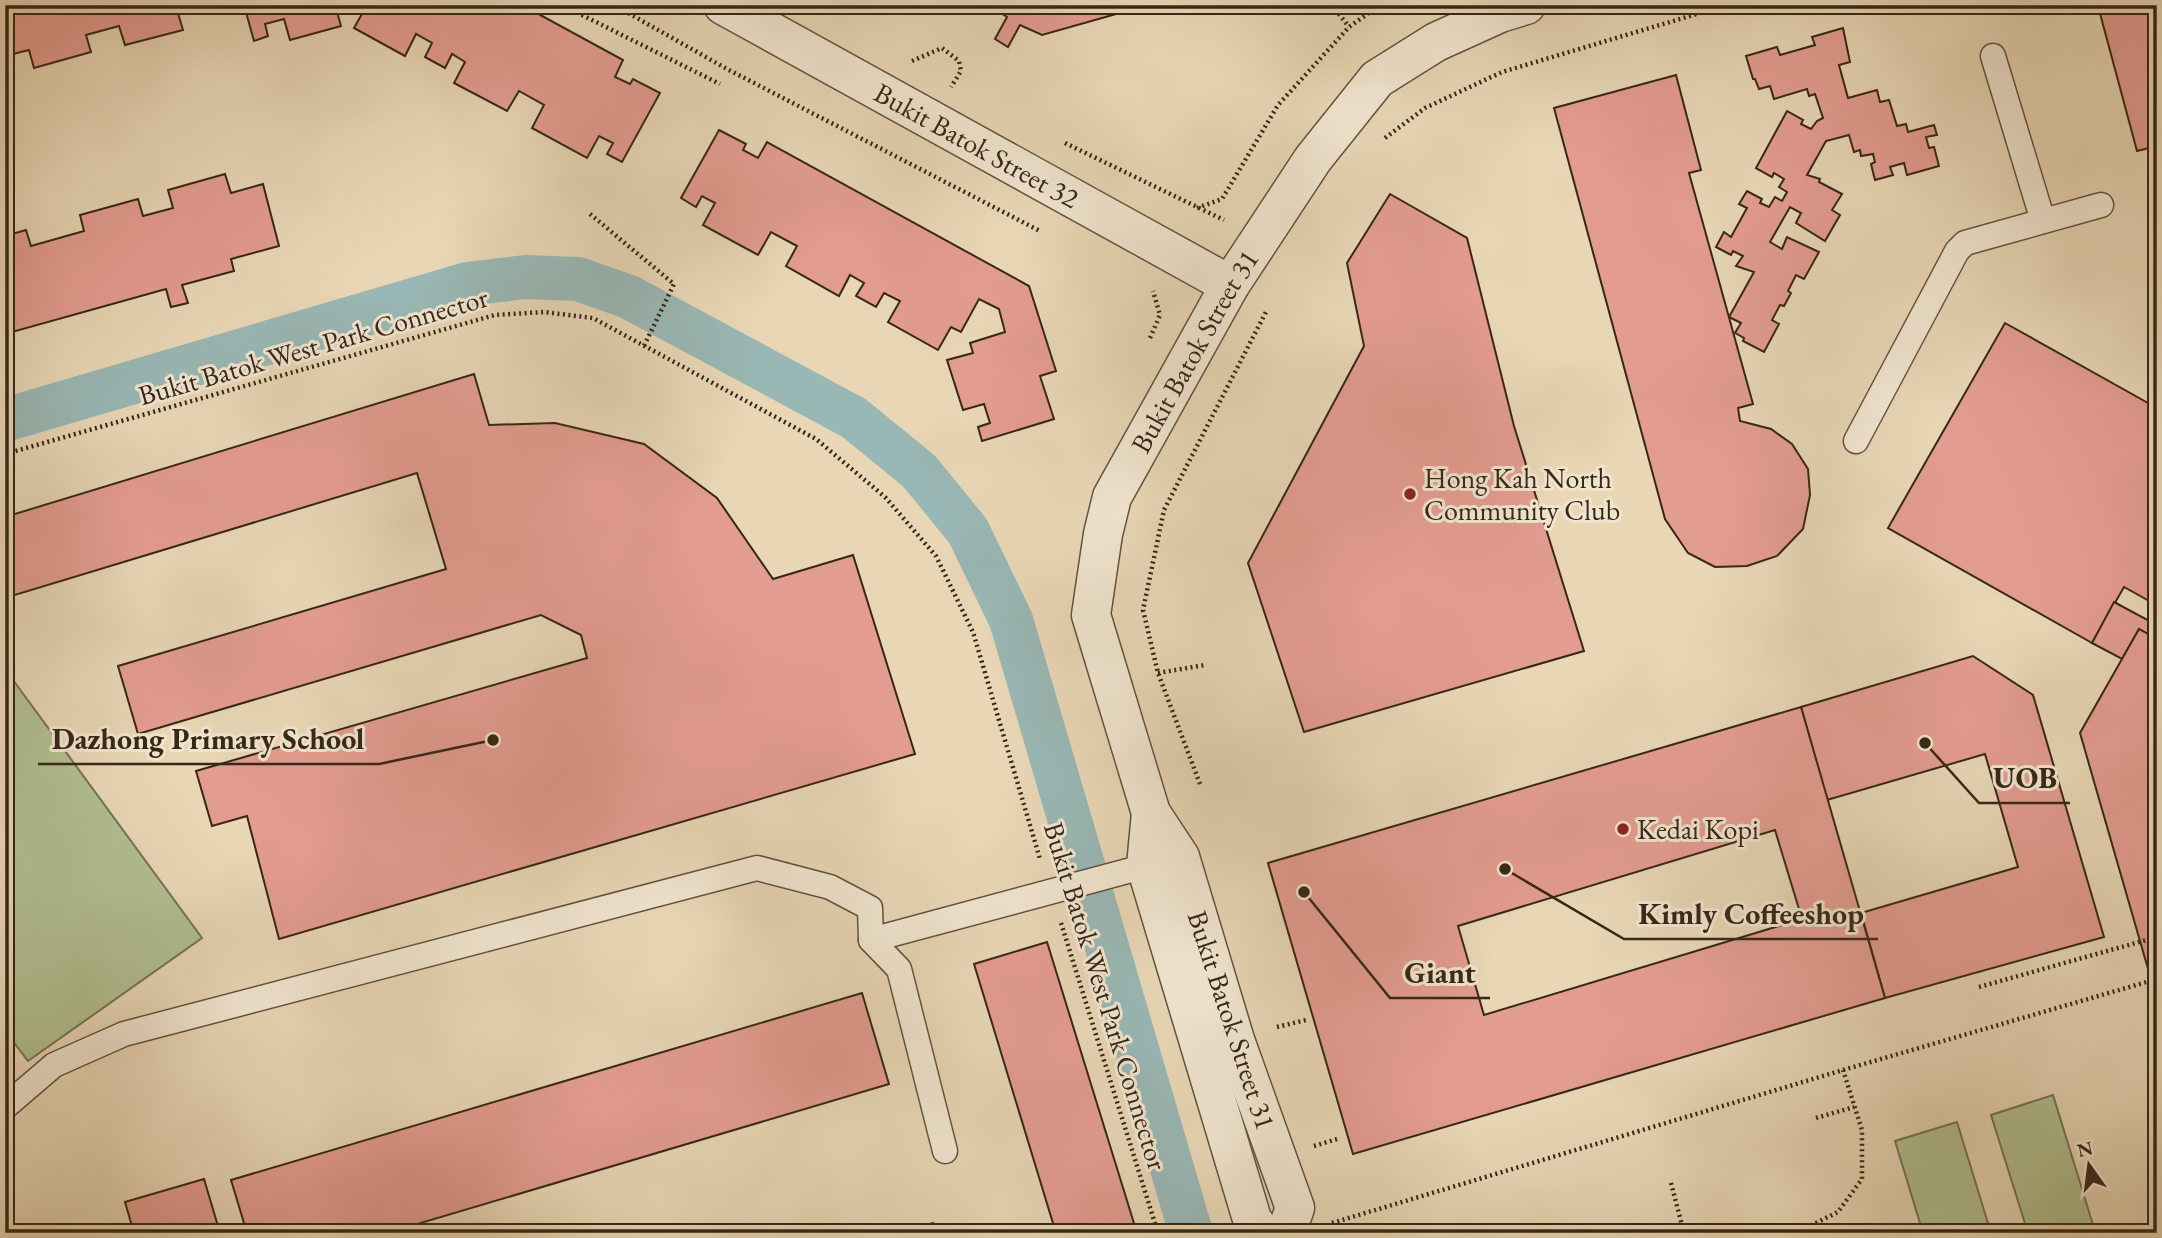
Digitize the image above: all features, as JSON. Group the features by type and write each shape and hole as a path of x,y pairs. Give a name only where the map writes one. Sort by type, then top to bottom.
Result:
{"street":[{"name":"Bukit Batok Street 32","path":"723,5 1230,285"},
{"name":"Bukit Batok Street 31","path":"1261,1233 1252,1219 1151,813 1091,615 1112,496 1230,285 1313,159 1377,79 1436,42 1500,13 1526,5"},
{"name":"Bukit Batok Street 31","path":"1163,861 1235,1040 1295,1209 1286,1233"}],"lane":[{"path":"1993,56 2043,220"},
{"path":"1856,441 1957,251 1965,243 2101,205"},
{"path":"871,940 1163,861"},
{"path":"5,1107 54,1065 124,1034 757,868 830,887 870,908 871,940 899,969 945,1151"}],"path":[{"path":"614,5 727,69 1046,234"},
{"path":"1332,5 1349,27"},
{"path":"1197,208 1222,200 1278,105 1349,27 1380,5"},
{"path":"1375,146 1425,108 1502,72 1727,5"},
{"path":"566,6 720,84"},
{"path":"905,64 942,48 959,61 961,71 954,82"},
{"path":"590,215 674,284 644,346"},
{"path":"1143,285 1154,292"},
{"path":"1200,784 1158,673 1143,610 1164,510 1268,308"},
{"name":"Bukit Batok West Park Connector","path":"5,454 495,315 544,312 593,318 816,439 885,497 936,556 973,632 1030,821 1055,890 1067,938 1158,1233"},
{"path":"1158,673 1205,665"},
{"path":"1979,987 2157,937"},
{"path":"1328,1224 2157,979"},
{"path":"1277,1027 1306,1020"},
{"path":"1796,1233 1838,1212 1862,1179 1862,1130 1843,1070"},
{"path":"1816,1118 1854,1107"},
{"path":"1307,1148 1337,1139"},
{"path":"1671,1184 1684,1233"},
{"path":"5,1218 13,1233"},
{"path":"1619,1233 1637,1230 1643,1233"}],"green space":[{"path":"5,669 202,938 28,1061 5,1031"},
{"path":"2053,1095 2094,1228 2078,1233 2028,1233 1991,1115"},
{"path":"1957,1122 1991,1233 1923,1233 1895,1141"}],"building":[{"path":"5,5 193,5 177,10 183,30 125,45 119,26 86,35 91,52 34,68 29,50 5,56"},
{"path":"244,5 335,5 341,26 290,40 284,19 265,24 268,36 254,41"},
{"path":"367,5 522,5 623,60 615,77 630,84 633,79 660,93 622,162 607,154 613,143 599,136 587,158 532,128 544,105 519,91 507,111 454,83 465,62 452,54 445,68 425,57 432,43 416,34 405,56 354,28"},
{"path":"989,5 1148,5 1042,35 1020,25 1008,47 995,39 1007,17"},
{"path":"1902,5 1934,5 1904,13"},
{"path":"2157,5 2157,146 2137,151 2098,6"},
{"path":"1843,28 1850,62 1839,65 1848,98 1877,90 1880,102 1889,100 1897,126 1906,124 1908,132 1934,125 1937,135 1926,137 1929,148 1934,147 1939,166 1907,175 1904,163 1890,167 1893,175 1875,180 1871,164 1875,162 1873,154 1861,156 1860,150 1854,152 1849,135 1826,141 1807,175 1820,179 1819,182 1842,194 1832,210 1840,215 1825,241 1796,223 1801,213 1790,207 1770,242 1782,249 1787,237 1819,252 1804,279 1796,275 1788,291 1791,293 1772,320 1779,324 1764,352 1743,341 1744,338 1735,333 1741,323 1729,317 1754,272 1736,266 1743,256 1733,251 1731,255 1716,247 1724,232 1731,237 1747,208 1739,204 1747,191 1762,199 1760,203 1769,207 1775,197 1782,201 1787,192 1779,187 1784,179 1774,173 1772,177 1756,168 1787,111 1803,120 1801,124 1811,129 1823,118 1815,94 1809,96 1807,89 1774,99 1770,86 1759,89 1746,56 1777,47 1780,55 1815,45 1812,37"},
{"path":"1676,75 1701,170 1689,173 1753,404 1738,408 1740,421 1771,429 1792,444 1808,469 1810,495 1803,529 1777,556 1747,566 1715,567 1688,553 1665,519 1554,108"},
{"path":"719,130 746,144 743,150 758,158 767,142 1029,286 1056,371 1040,376 1054,419 982,441 978,427 990,423 984,404 963,410 947,360 973,353 970,343 1005,332 999,309 979,299 961,332 951,327 938,350 888,322 900,301 884,293 876,307 856,296 864,283 850,275 839,296 786,266 797,246 771,232 758,255 703,225 715,203 702,196 696,207 681,198"},
{"path":"225,174 231,193 263,184 279,246 231,259 234,271 182,285 188,303 171,307 166,289 5,334 5,236 26,230 31,246 84,231 80,215 138,199 143,216 173,208 168,190"},
{"name":"Hong Kah North Community Club","path":"1390,194 1467,238 1514,426 1584,651 1304,732 1248,563 1364,346 1347,263"},
{"path":"2005,323 2157,408 2157,592 2151,602 2124,587 2092,643 1888,528"},
{"path":"474,374 489,425 555,423 644,444 717,498 773,579 853,555 915,754 279,939 247,816 212,826 196,771 587,658 581,635 541,615 138,734 118,666 446,569 417,473 5,598 5,517"},
{"path":"2114,602 2157,625 2157,639 2139,629 2122,659 2092,643"},
{"path":"2139,629 2157,639 2157,1000 2080,733"},
{"path":"1973,656 2033,695 2104,937 1885,998 1861,913 2018,867 1985,754 1827,800 1801,707"},
{"path":"1801,707 1885,998 1353,1154 1268,863","holes":["1775,830 1802,919 1484,1015 1458,926"]},
{"path":"1047,942 1137,1233 1056,1233 974,964"},
{"path":"862,993 889,1084 387,1233 247,1233 231,1180"},
{"path":"204,1179 220,1233 134,1233 125,1202"},
{"path":"933,1223 936,1233 902,1233"}],"waterway":[{"path":"5,420 467,284 525,277 578,279 629,297 854,418 919,471 968,531 1011,620 1191,1233"}],"place":[{"name":"Hong Kah North Community Club","path":"1410,494"},
{"name":"Dazhong Primary School","path":"493,740"},
{"name":"UOB","path":"1925,743"},
{"name":"Kedai Kopi","path":"1623,829"},
{"name":"Kimly Coffeeshop","path":"1505,869"},
{"name":"Giant","path":"1304,892"}]}
